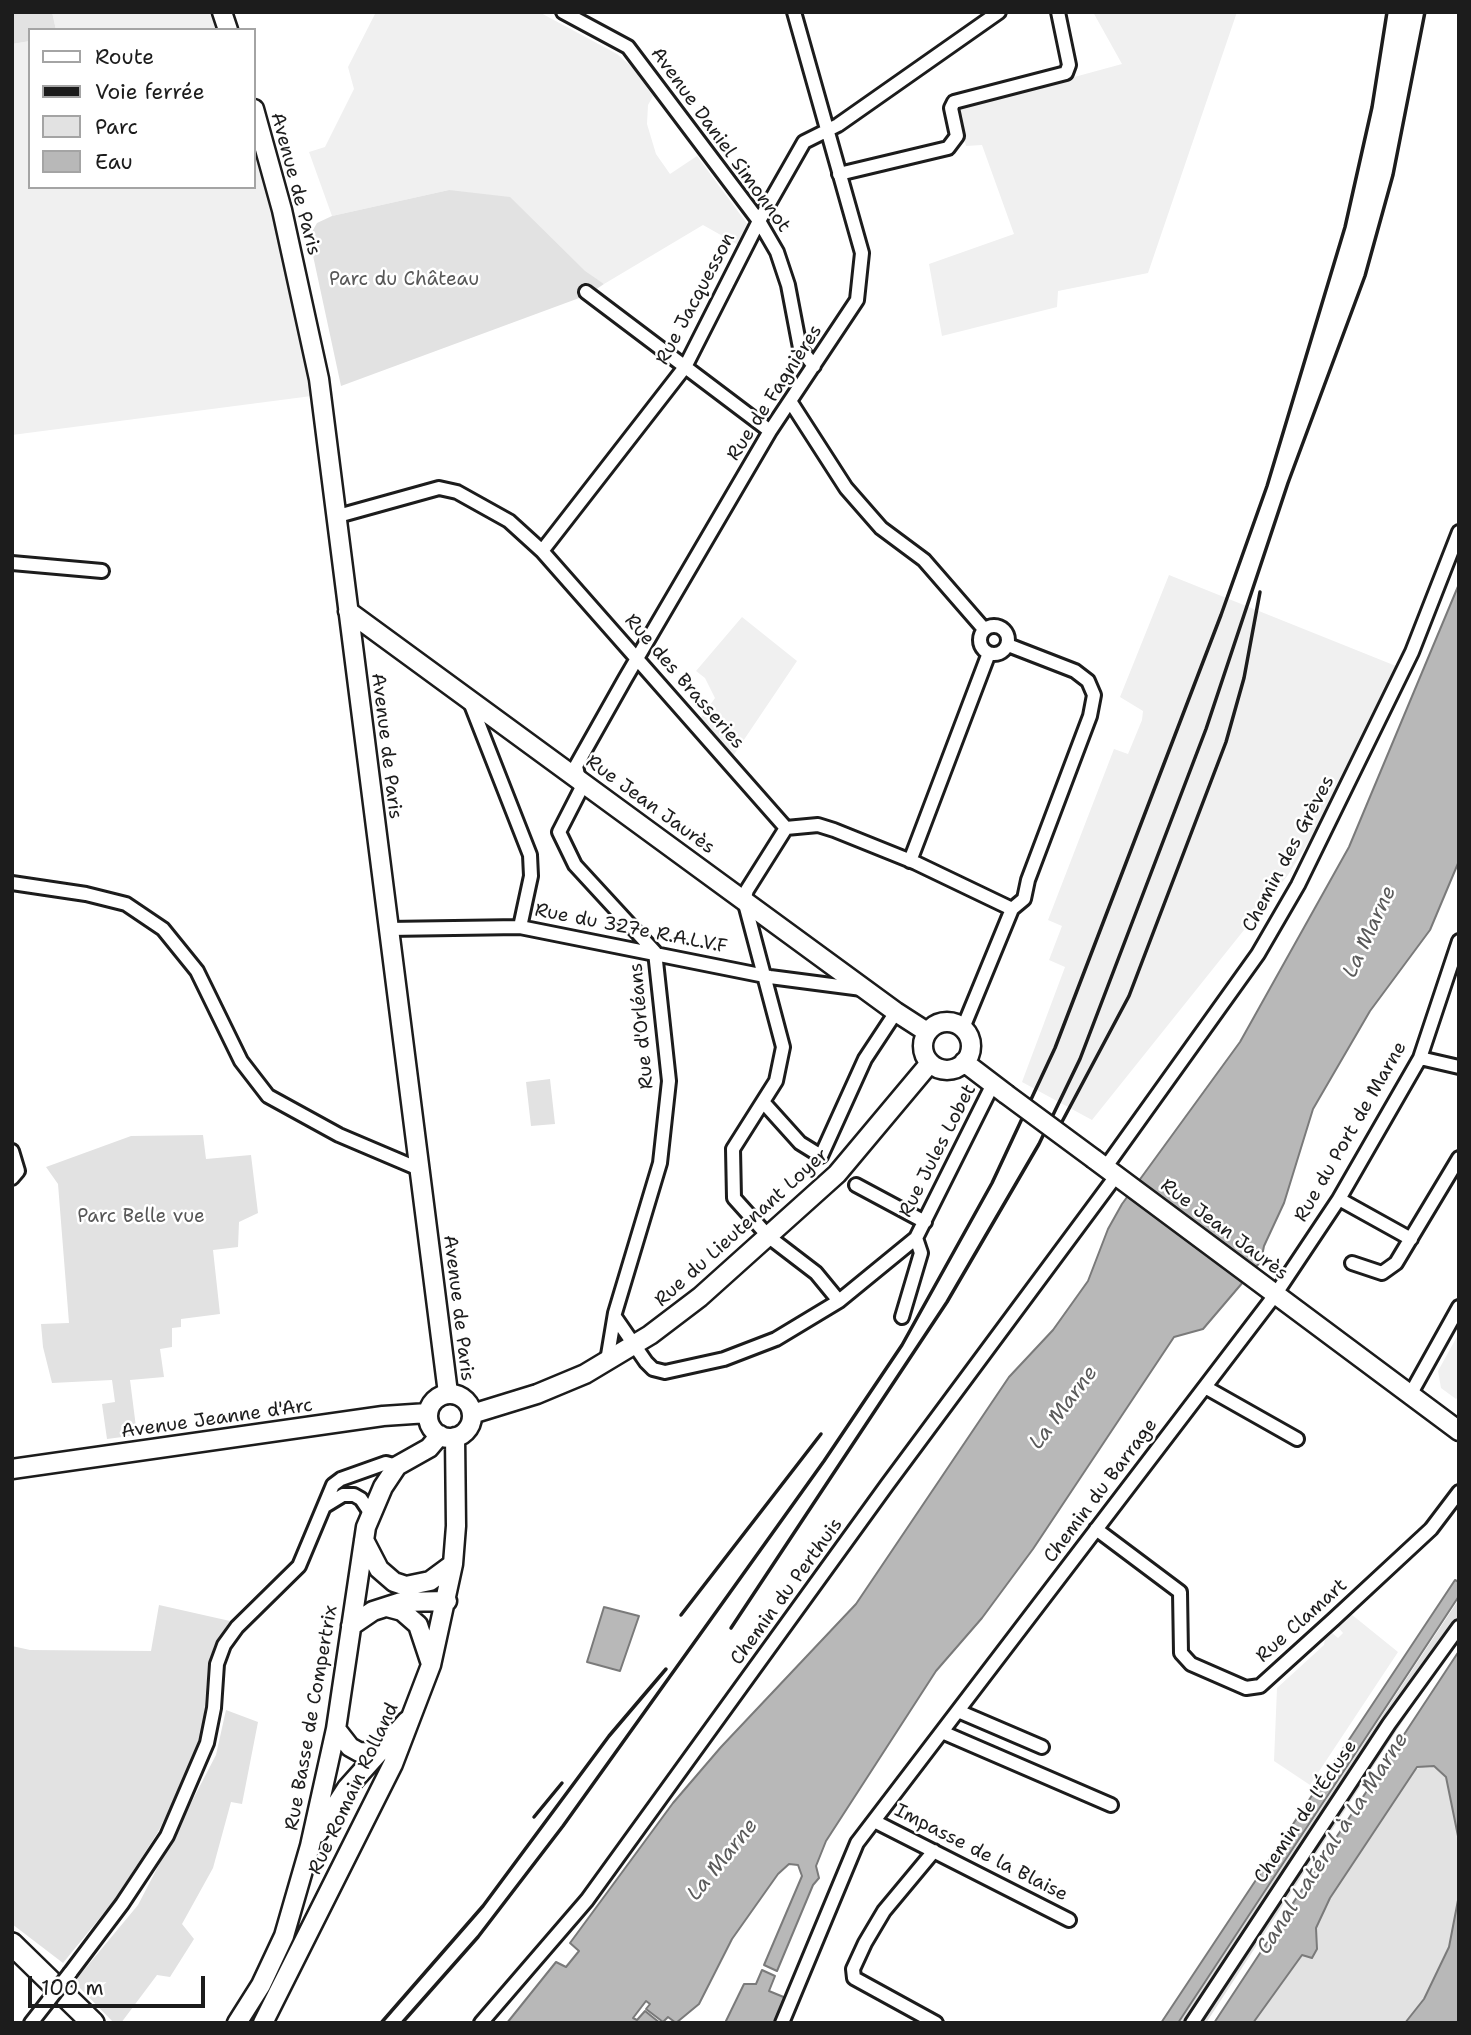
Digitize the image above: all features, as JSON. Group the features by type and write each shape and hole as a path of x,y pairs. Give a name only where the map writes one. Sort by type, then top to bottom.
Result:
{"main road":[{"name":"Avenue de Paris","path":"256,116 282,210 311,335 338,516 447,1393"},
{"name":"Rue Jean Jaurès","path":"348,611 469,699 578,772 744,900 896,1012 927,1031"},
{"path":"948,1022 963,1028 971,1047 964,1062 944,1069 930,1063 923,1044 927,1031 933,1026 948,1022"},
{"name":"Rue Jean Jaurès","path":"964,1062 1459,1432"},
{"name":"Rue du Lieutenant Loyer","path":"472,1414 537,1394 585,1374 633,1345 700,1297 837,1174 930,1063"},
{"path":"447,1393 466,1400 472,1414 468,1428 448,1436 431,1426 428,1413 434,1400 447,1393"},
{"name":"Avenue Jeanne d'Arc","path":"12,1469 383,1416 428,1413"},
{"name":"Rue Basse de Compertrix","path":"237,2023 261,1985 284,1936 310,1846 335,1730 364,1540 371,1514 383,1487 397,1466 448,1436"},
{"name":"Rue Romain Rolland","path":"263,2023 393,1764 431,1665 447,1601 456,1527 448,1436"},
{"path":"364,1540 379,1569 394,1582 406,1586 430,1581 453,1564"},
{"path":"351,1626 373,1611 413,1600 447,1601"},
{"path":"387,1607 402,1611 418,1625 431,1665"},
{"path":"310,1846 347,1788 414,1714"},
{"path":"335,1730 350,1747 359,1752 378,1753"},
{"path":"323,1781 347,1788"},
{"path":"12,1944 93,2023"}],"street":[{"name":"Avenue Daniel Simonnot","path":"563,12 628,47 759,221 781,263 800,348 814,366"},
{"name":"Rue de Fagnières","path":"578,772 638,660 770,431 857,300 862,253 794,12"},
{"name":"Rue Jacquesson","path":"542,551 685,367 759,221 804,142 838,125 999,12"},
{"path":"839,174 948,148 957,136 951,108 954,102 1066,73 1069,65 1058,12"},
{"path":"586,292 770,431"},
{"path":"790,401 846,488 881,528 924,560 985,629"},
{"name":"Rue des Brasseries","path":"338,516 439,488 457,492 509,521 542,551 786,828"},
{"name":"Chemin des Grèves","path":"1110,1172 1258,954 1298,885 1412,652 1459,531"},
{"path":"12,563 102,571"},
{"path":"990,626 1002,628 1009,638 1008,645 1001,653 989,653 980,642 985,629 990,626"},
{"path":"963,1028 1012,909 1024,899 1028,880 1090,716 1094,695 1088,681 1075,671 1008,645"},
{"path":"910,860 989,653"},
{"path":"469,699 530,855 531,876 520,927"},
{"name":"Rue d'Orléans","path":"578,772 581,789 559,832 575,864 656,952 669,1081 661,1154 614,1316 607,1361"},
{"path":"839,1301 816,1273 769,1237 734,1198 733,1149 776,1081 783,1047 744,900 786,828 818,825 910,860 1012,909"},
{"path":"12,883 86,894 126,904 163,929 197,971 241,1061 268,1096 339,1135 419,1168"},
{"name":"Rue du 327e R.A.L.V.F","path":"388,929 520,927 656,952 764,976 865,989"},
{"name":"Rue du Port de Marne","path":"1271,1292 1339,1199 1420,1058 1459,942"},
{"path":"764,1103 800,1143 821,1156 865,1059 896,1012"},
{"path":"1420,1058 1459,1067"},
{"name":"Rue Jules Lobet","path":"633,1345 653,1369 677,1369 724,1359 776,1339 839,1301 916,1238 1000,1089"},
{"path":"12,1152 18,1171 12,1178"},
{"path":"1352,1263 1382,1273 1388,1271 1411,1239 1459,1158"},
{"name":"Chemin du Perthuis","path":"481,2023 587,1900 1110,1172"},
{"path":"856,1185 925,1222"},
{"path":"1339,1199 1411,1239"},
{"path":"902,1317 920,1253 916,1238"},
{"name":"Chemin du Barrage","path":"782,2023 857,1843 1205,1387 1271,1292"},
{"path":"1410,1395 1459,1307"},
{"path":"614,1316 633,1345"},
{"path":"1205,1387 1297,1439"},
{"path":"31,2023 122,1904 167,1836 207,1743 214,1708 217,1664 224,1645 237,1627 299,1566 333,1485 341,1479 386,1463 397,1466"},
{"name":"Rue Clamart","path":"1097,1529 1180,1592 1181,1653 1191,1664 1246,1688 1260,1686 1431,1530 1459,1492"},
{"path":"325,1506 343,1494 354,1495 361,1499 371,1514"},
{"name":"Chemin de l'Écluse","path":"1192,2023 1381,1735 1459,1627"},
{"path":"958,1711 1042,1747"},
{"path":"942,1732 1111,1805"},
{"name":"Impasse de la Blaise","path":"874,1821 1069,1920"},
{"path":"934,1851 884,1910 864,1943 853,1969 854,1978 936,2023"}],"shaded area":[{"path":"52,12 222,12 226,28 56,28"},
{"path":"539,12 617,54 632,67 653,96 648,105 647,124 656,154 670,174 697,156 751,229 742,247 703,225 604,284 449,190 332,216 309,152 325,147 354,89 348,67 375,14"},
{"path":"1093,12 1237,12 1148,273 1058,291 1057,307 942,336 929,264 1014,234 982,145 966,146 957,109 1122,64"},
{"path":"28,41 28,189 256,189 256,136 327,394 12,435 12,44"},
{"path":"1169,575 1396,666 1319,825 1288,875 1092,1120 1022,1082 1065,967 1049,960 1062,926 1048,920 1114,749 1128,754 1142,720 1143,711 1120,697"},
{"path":"742,617 797,661 733,756 700,719 715,698 705,678 696,671"},
{"path":"1459,1333 1459,1396 1456,1399 1441,1388 1438,1371"},
{"path":"1351,1614 1398,1652 1310,1785 1274,1761 1277,1688 1324,1645 1325,1638 1331,1632 1338,1638 1343,1633 1337,1626"}],"green space":[{"path":"12,12 52,12 56,28 28,28 28,41 12,44"},
{"name":"Parc du Château","path":"449,190 510,197 585,271 604,284 595,290 590,287 582,297 341,386 309,237 317,223 332,216"},
{"path":"550,1079 555,1124 531,1126 526,1082"},
{"name":"Parc Belle vue","path":"203,1135 206,1159 251,1155 258,1213 239,1222 238,1247 213,1250 220,1314 181,1319 181,1327 172,1328 172,1347 160,1349 164,1377 130,1380 137,1435 107,1439 102,1404 115,1402 112,1380 52,1383 43,1347 41,1324 69,1323 58,1184 46,1167 131,1136"},
{"path":"1459,1599 1459,1625 1189,2023 1179,2023"},
{"path":"159,1605 230,1621 214,1646 208,1667 203,1728 189,1771 158,1832 116,1898 63,1963 12,1924 12,1646 30,1650 151,1651"},
{"path":"1459,1635 1206,2023 1193,2023 1309,1844"},
{"path":"226,1710 258,1722 242,1804 231,1802 213,1868 182,1924 194,1939 170,1977 157,1975 121,2023 114,2023 74,1982 138,1905 216,1755"},
{"path":"1427,1765 1436,1767 1446,1777 1453,1804 1459,1841 1459,1895 1449,1947 1421,2004 1405,2023 1253,2023 1302,1955 1311,1958 1317,1949 1316,1928 1330,1898 1412,1771"}],"water":[{"name":"La Marne","path":"1459,584 1459,861 1430,930 1370,1011 1313,1109 1284,1203 1264,1246 1261,1261 1203,1329 1174,1337 1033,1549 982,1618 936,1671 826,1841 816,1866 819,1878 813,1885 777,1971 764,1965 802,1876 798,1865 789,1864 778,1874 732,1939 699,2004 676,2023 668,2017 663,2022 646,2009 650,2004 646,2001 633,2018 637,2020 645,2011 660,2023 507,2023 556,1962 566,1967 579,1951 570,1943 673,1803 721,1747 856,1604 1009,1377 1053,1330 1088,1281 1108,1229 1122,1204 1240,1042 1349,847"},
{"path":"1455,1580 1459,1582 1459,1596 1178,2023 1161,2023"},
{"path":"604,1607 639,1616 620,1671 587,1662"},
{"name":"Canal Latéral à la Marne","path":"1459,1651 1459,1841 1446,1777 1434,1766 1417,1767 1330,1898 1316,1928 1317,1949 1312,1958 1302,1955 1253,2023 1214,2023"},
{"path":"1459,1895 1459,2023 1405,2023 1424,1999 1449,1947"},
{"path":"762,1970 775,1976 769,1991 786,1998 776,2023 725,2023 744,1984 756,1984"}],"railway":[{"path":"402,2023 478,1937 563,1826 824,1461 902,1345 992,1183 1055,1048 1221,615 1267,486 1345,227 1372,107 1387,12"},
{"path":"731,1628 947,1302 1039,1144 1080,1059 1206,729 1288,483 1365,276 1393,175 1425,12"},
{"path":"1056,1133 1129,996 1226,742 1244,678 1260,592"},
{"path":"681,1615 821,1434"},
{"path":"381,2023 483,1906 609,1736 666,1669"},
{"path":"534,1817 562,1783"}]}
